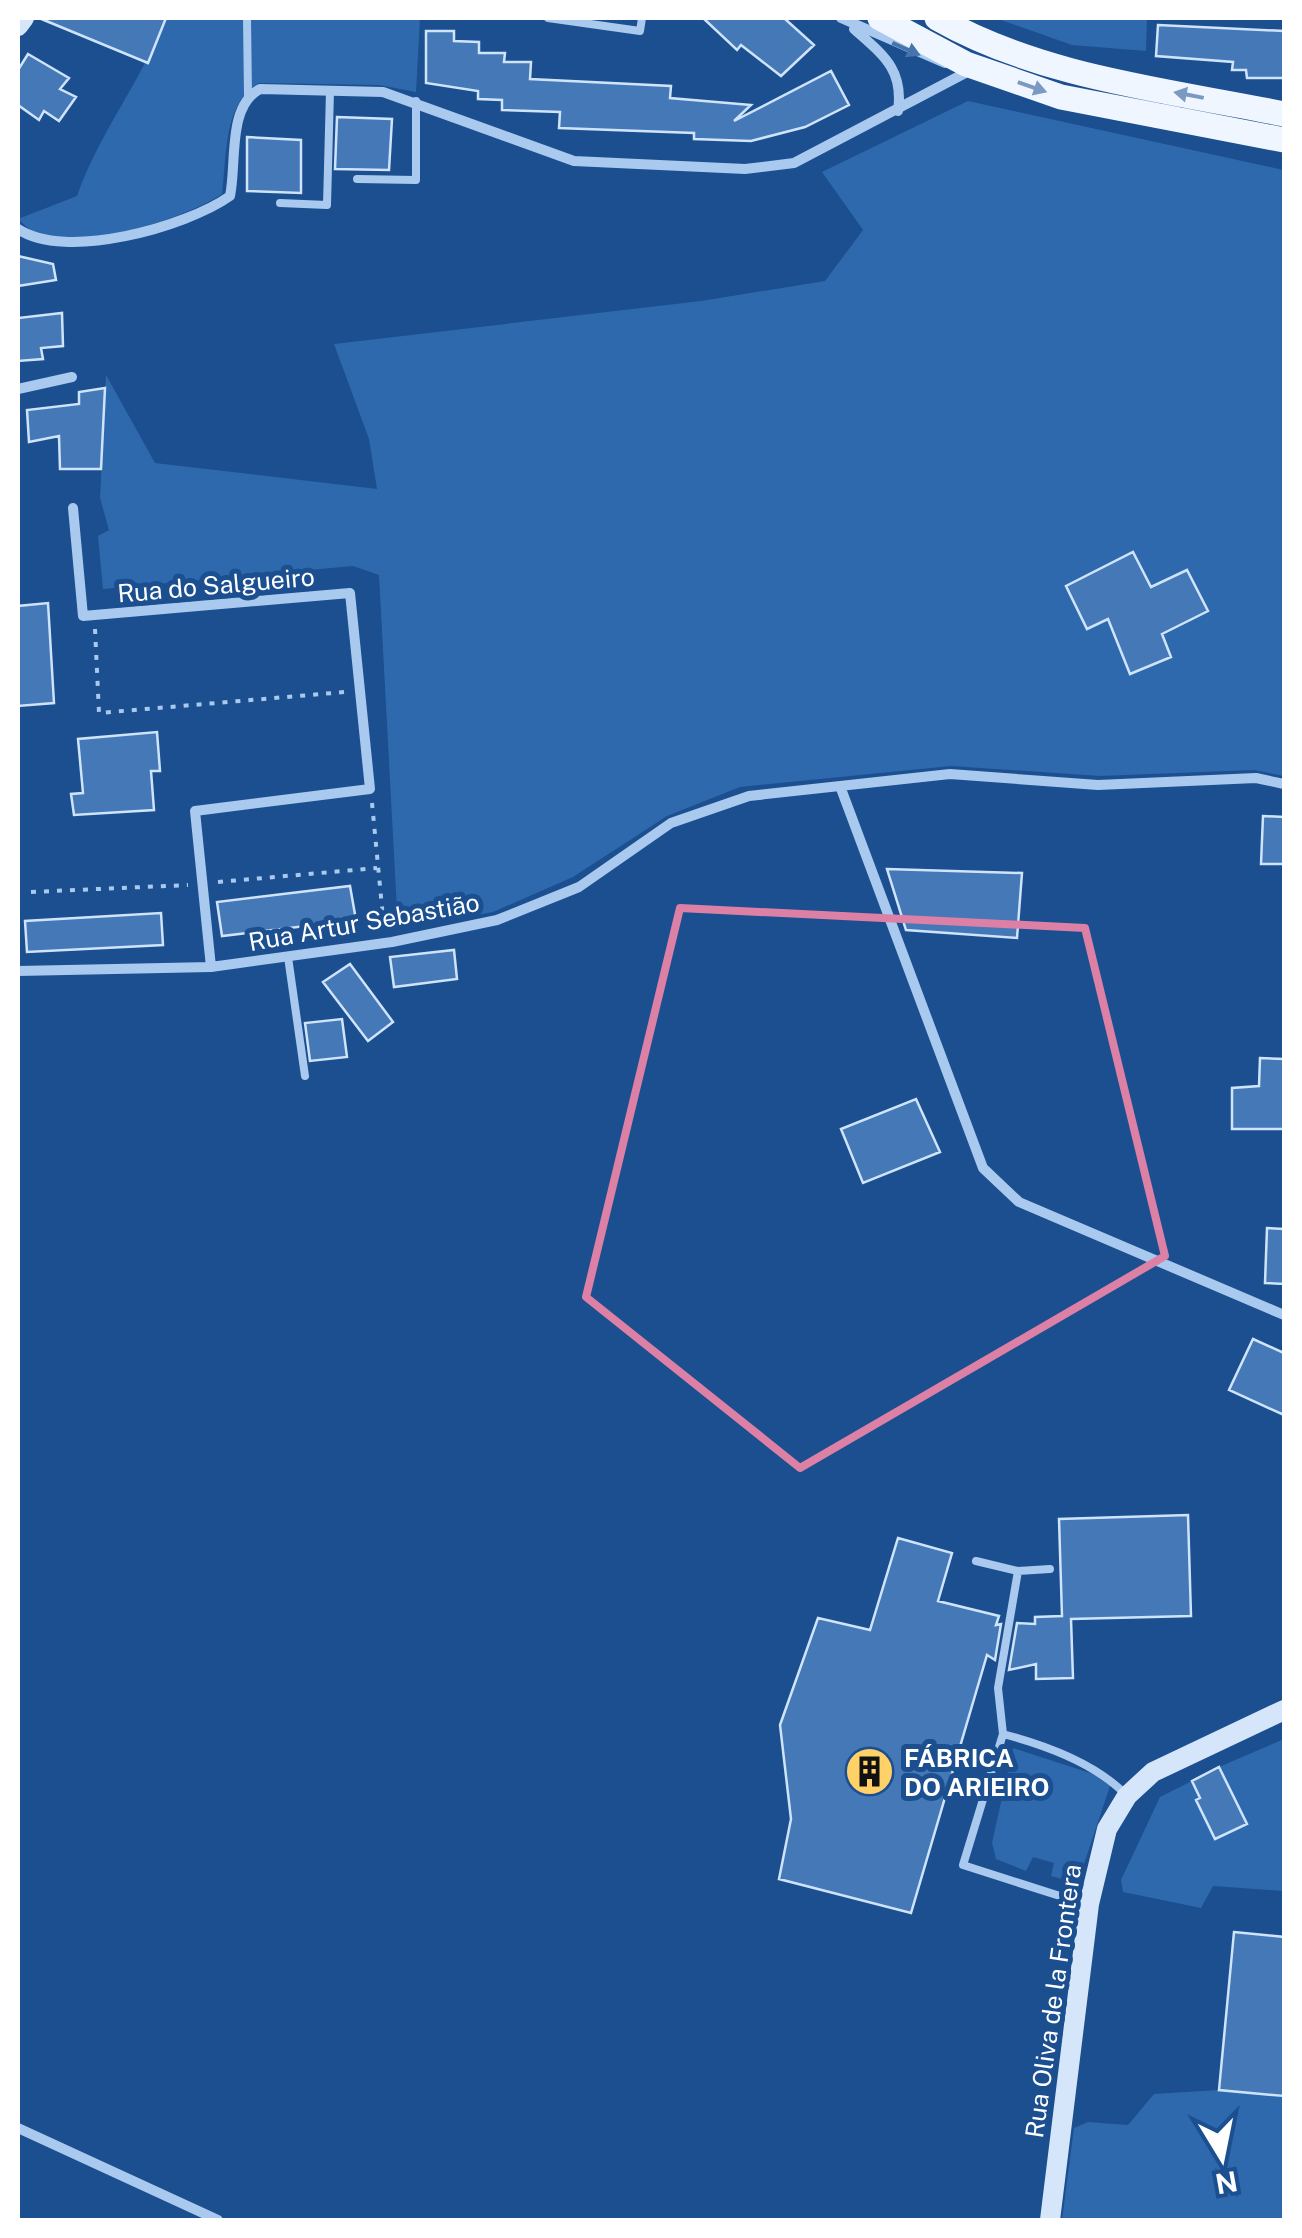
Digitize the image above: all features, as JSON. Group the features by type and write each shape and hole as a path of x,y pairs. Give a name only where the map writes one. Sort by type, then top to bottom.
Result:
{"main road":[{"path":"18,26 24,18"},
{"path":"880,18 976,67 1061,96 1284,140"},
{"path":"937,18 978,40 1064,70 1284,114"},
{"name":"Rua Oliva de la Frontera","path":"1050,2220 1089,1904 1107,1830 1127,1796 1175,1759 1284,1710"}],"street":[{"path":"843,19 936,62 976,67"},
{"path":"843,19 885,57 902,86 898,111"},
{"path":"18,229 45,242 89,244 209,211 230,196 240,109 248,95 260,89 383,92 574,162 745,169 794,164 976,67"},
{"path":"18,389 72,376"},
{"name":"Rua do Salgueiro","path":"72,508 83,616 350,593 370,789"},
{"name":"Rua Artur Sebastião","path":"18,971 211,967 385,943 496,920 579,887 672,823 750,796 950,774 1098,786 1256,778 1284,784"},
{"path":"840,786 983,1168 1019,1202 1284,1315"},
{"path":"211,967 195,811 370,789"},
{"path":"18,2128 218,2220"}],"lane":[{"path":"247,18 248,95"},
{"path":"548,18 640,31 642,18"},
{"path":"280,202 327,205 330,91"},
{"path":"357,179 416,180 416,101"},
{"path":"288,957 305,1076"},
{"path":"976,1561 1018,1571 1050,1569"},
{"path":"1018,1571 998,1688 1004,1734 963,1865 1089,1904"},
{"path":"1004,1734 1034,1742 1112,1780 1127,1796"}],"path":[{"path":"94,615 99,713 344,692"},
{"path":"370,789 385,943"},
{"path":"30,892 202,884 377,868"}],"highlighted area":[{"path":"680,908 1085,928 1165,1256 800,1468 586,1297"}],"shaded area":[{"path":"166,18 420,18 416,92 379,85 259,83 247,92 233,117 222,194 184,213 132,230 78,238 34,233 18,219 77,196"},
{"path":"995,18 1147,18 1146,51 1072,45"},
{"path":"968,101 1284,170 1284,776 1254,770 1100,776 951,766 740,787 667,816 573,877 493,912 398,929 379,575 353,566 103,589 98,536 109,530 100,498 106,375 155,463 377,489 369,439 334,344 701,301 825,281 863,230 822,172"},
{"path":"1284,1739 1284,1891 1213,1886 1201,1908 1123,1892 1121,1880 1160,1797 1192,1781 1201,1798 1196,1801 1216,1839 1247,1823 1219,1767"},
{"path":"1013,1748 1112,1780 1083,1867 1062,1879 1051,1876 1054,1863 1033,1857 1026,1871 996,1859 992,1843"},
{"path":"1219,2090 1284,2096 1284,2220 1062,2220 1074,2128 1088,2122 1128,2125 1154,2094"}],"building":[{"path":"39,18 166,18 148,63"},
{"path":"703,18 784,18 814,45 781,76 741,45 737,50"},
{"path":"1158,25 1284,31 1284,78 1247,78 1246,70 1232,70 1233,62 1156,56"},
{"path":"426,31 454,31 454,41 479,42 479,53 505,53 504,62 531,62 530,79 671,86 670,98 751,105 734,121 831,71 849,105 805,127 751,141 694,139 694,133 559,128 560,112 502,110 502,100 478,99 478,91 426,83"},
{"path":"28,54 69,78 60,89 76,97 59,121 44,111 39,120 18,105 18,70"},
{"path":"337,117 392,119 389,170 335,169"},
{"path":"247,137 301,140 301,193 247,191"},
{"path":"18,256 53,264 56,280 18,286"},
{"path":"62,313 63,346 41,348 43,359 18,361 18,318"},
{"path":"105,388 101,469 60,469 59,436 29,442 27,410 79,404 79,392"},
{"path":"1133,552 1151,587 1187,570 1208,611 1162,634 1171,657 1130,674 1108,619 1087,629 1066,586"},
{"path":"48,603 54,703 18,706 18,606"},
{"path":"157,732 160,771 151,771 154,810 74,815 71,794 83,793 78,739"},
{"path":"1263,816 1284,817 1284,864 1261,864"},
{"path":"887,869 1022,873 1017,938 906,930"},
{"path":"350,886 356,920 222,936 217,902"},
{"path":"161,913 163,945 27,952 25,921"},
{"path":"454,950 457,979 394,987 390,957"},
{"path":"350,964 393,1022 368,1041 323,982"},
{"path":"342,1019 347,1057 310,1061 305,1023"},
{"path":"1260,1058 1284,1059 1284,1129 1232,1129 1232,1088 1259,1086"},
{"path":"916,1099 940,1152 863,1183 841,1129"},
{"path":"1267,1228 1284,1229 1284,1284 1265,1283"},
{"path":"1253,1339 1284,1353 1284,1415 1229,1390"},
{"path":"1188,1515 1191,1616 1071,1619 1073,1678 1036,1679 1036,1664 1009,1670 1017,1623 1035,1624 1035,1617 1062,1616 1059,1519"},
{"name":"FÁBRICA DO ARIEIRO","path":"898,1538 952,1553 938,1601 999,1616 996,1625 1001,1624 995,1660 987,1655 911,1913 779,1879 791,1819 780,1725 818,1618 870,1630"},
{"path":"1219,1767 1247,1824 1215,1839 1196,1800 1200,1798 1192,1781"},
{"path":"1234,1932 1284,1937 1284,2096 1219,2090"}],"place":[{"name":"FÁBRICA DO ARIEIRO","path":"869,1772"}]}
